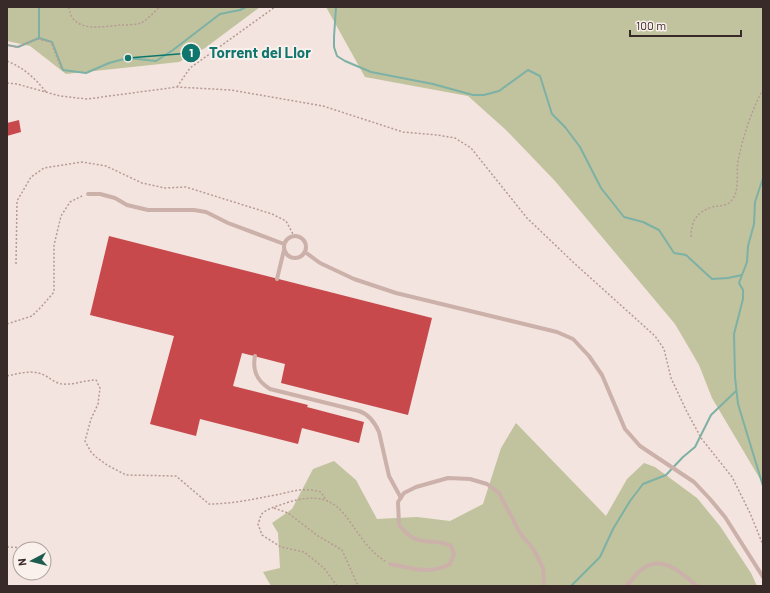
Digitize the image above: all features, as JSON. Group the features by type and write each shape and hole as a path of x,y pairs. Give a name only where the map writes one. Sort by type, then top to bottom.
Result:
{"lane":[{"path":"88,194 100,194 115,198 127,205 148,210 194,210 206,212 228,223 284,244"},
{"path":"277,279 284,244 288,238 294,236 302,238 306,244 305,252 301,257 294,259 287,256 284,249"},
{"path":"305,252 320,263 354,279 396,293 557,332 573,339 590,356 602,375 625,429 640,446 694,482 710,499 725,517 763,577"},
{"path":"255,356 253,365 256,375 260,382 270,389 359,411 371,419 379,432 389,476 401,498"},
{"path":"390,564 426,571 440,570 450,564 454,554 451,546 444,542 417,540 407,534 399,525 398,502 404,494 416,487 448,478 470,479 487,484 499,493 520,533 534,550 543,568 544,586"},
{"path":"626,586 642,569 653,564 669,565 682,573 697,586"}],"path":[{"path":"69,7 69,12 75,22 90,27 141,23 160,7"},
{"path":"177,87 190,68 275,7"},
{"path":"7,45 16,47 38,38 51,42 62,68"},
{"path":"7,62 22,67 37,80 46,92"},
{"path":"7,83 17,84 60,96 86,99 177,87 231,90 323,106 403,132 455,138 471,148 527,218 574,264 655,336 664,349 670,378 686,410 702,438 732,477 750,513 763,545"},
{"path":"691,237 691,226 702,212 712,207 725,206 731,201 735,194 737,187 738,162 744,136 749,119 763,89"},
{"path":"16,264 17,201 30,178 44,168 82,162 106,166 142,183 165,188 186,187 272,214 286,221 294,236"},
{"path":"7,324 32,316 54,292 54,246 60,216 70,202 88,194"},
{"path":"7,376 30,371 42,374 61,384 73,384 86,380 96,380 100,388 98,404 90,419 85,442 96,457 107,465 126,475 176,476 209,504 250,500 297,489 311,488 321,492 326,500"},
{"path":"337,586 324,568 304,552 281,547 262,535 258,524 262,514 273,507 308,497 326,500 336,506 351,522 364,543 378,556 390,564"},
{"path":"273,507 288,514 318,536 342,550 358,586"}],"green space":[{"path":"7,7 260,7 205,48 179,62 66,74 30,46 7,41"},
{"path":"326,7 763,7 763,484 712,398 699,365 675,324 555,181 506,130 468,96 365,77"},
{"path":"516,423 606,516 627,479 644,463 655,467 697,498 720,526 751,573 757,586 271,586 263,572 280,568 278,533 272,523 292,509 313,469 334,461 356,480 377,519 417,517 450,521 483,504 501,448"}],"building":[{"path":"19,120 21,132 7,136 7,123"},
{"path":"109,236 432,318 408,415 281,383 285,364 242,353 233,386 308,405 307,407 364,422 359,443 302,428 298,444 200,419 196,436 150,424 174,336 90,315"}],"waterway":[{"path":"39,7 39,38"},
{"path":"7,45 18,47 39,38 52,42 63,70 86,73 109,63 128,58 156,61 220,14 240,10 246,7"},
{"path":"336,7 334,47 337,56 371,72 433,84 473,95 484,95 499,91 528,70 540,76 552,114 565,127 580,147 601,188 624,217 643,222 659,230 674,253 686,255 712,279 742,275 747,262 748,246 754,224 755,202 763,178"},
{"path":"742,275 739,283 743,290 743,299 734,334 735,377 738,404 763,486"},
{"path":"571,586 600,557 613,529 630,501 643,484 666,475 695,447 711,415 736,391"}],"place":[{"name":"Torrent del Llor","path":"128,58"}]}
